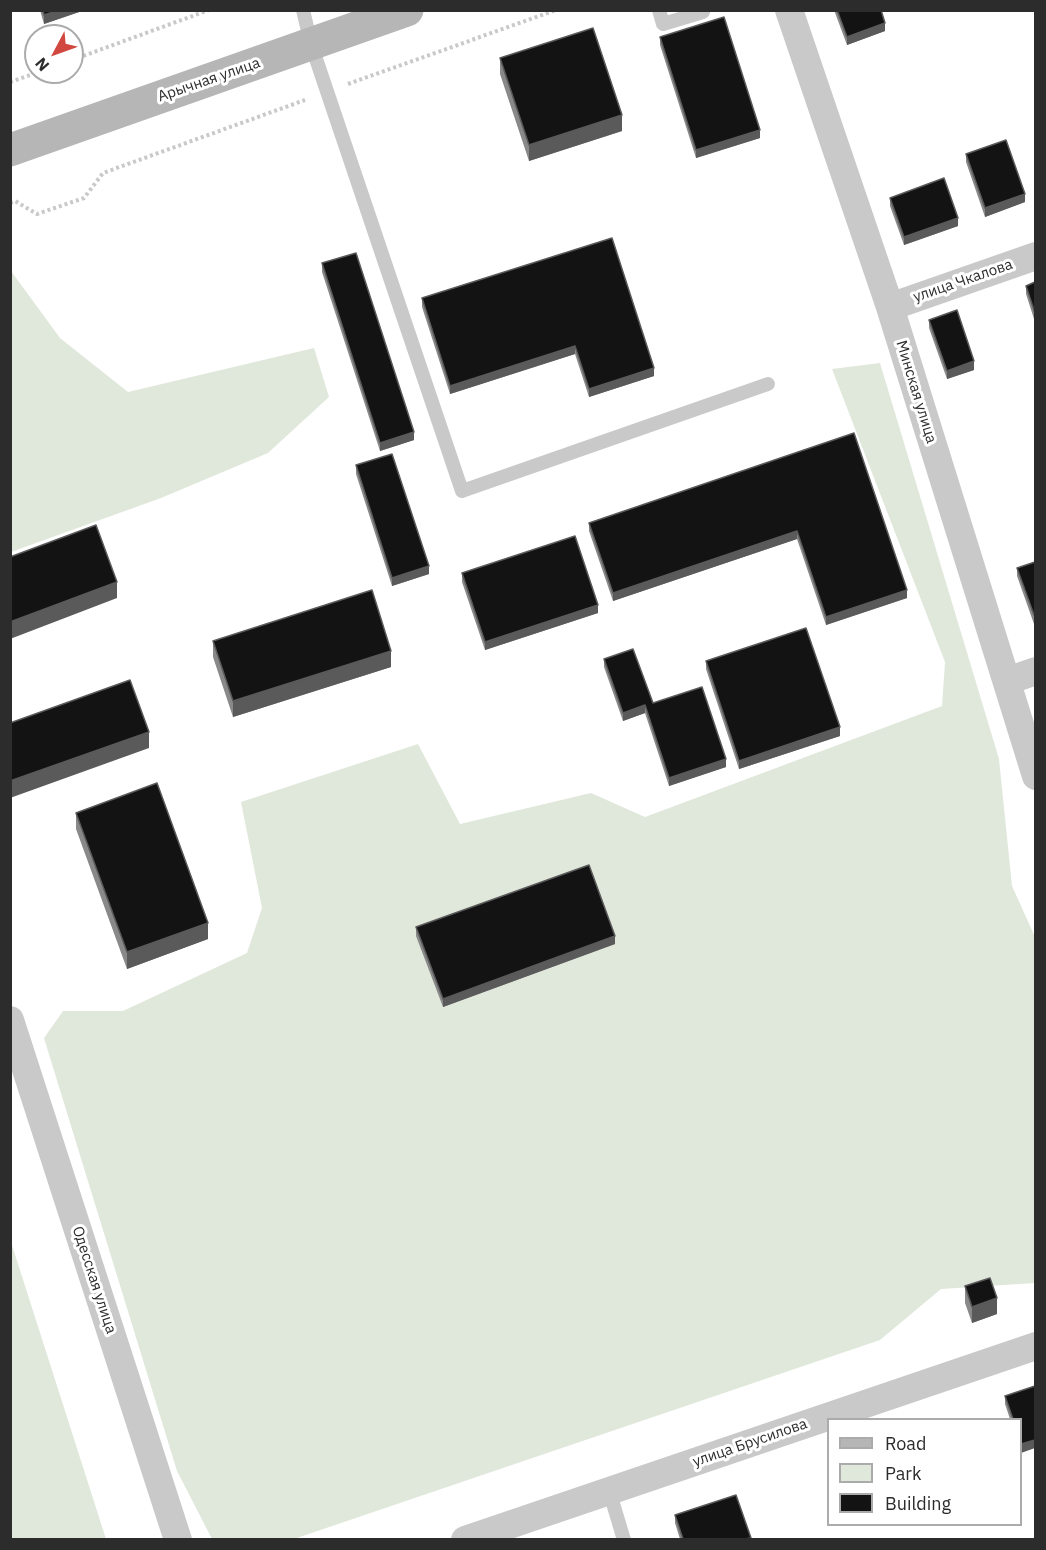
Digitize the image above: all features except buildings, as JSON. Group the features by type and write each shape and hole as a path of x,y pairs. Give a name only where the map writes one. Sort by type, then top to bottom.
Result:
{"main road":[{"name":"Арычная улица","path":"10,150 407,10"}],"street":[{"name":"Минская улица","path":"789,10 890,306 1035,776"},
{"name":"улица Чкалова","path":"890,306 1035,256"},
{"path":"1007,681 1035,671"},
{"name":"Одесская улица","path":"10,1020 178,1539"},
{"name":"улица Брусилова","path":"465,1539 1035,1346"}],"lane":[{"path":"303,10 311,44 462,491 768,384"},
{"path":"659,10 663,24 703,12"},
{"path":"609,1491 624,1539"}],"path":[{"path":"84,56 209,10"},
{"path":"10,202 15,201 37,214 84,198 103,173 556,10"}],"green space":[{"path":"11,271 60,338 128,392 314,348 329,397 268,453 161,498 11,552"},
{"path":"880,363 999,759 1012,886 1035,937 1035,1283 941,1289 880,1340 294,1539 212,1539 177,1471 44,1038 63,1011 123,1011 247,953 262,908 241,802 418,744 460,824 591,793 645,817 942,706 945,662 832,369"},
{"path":"11,1242 106,1539 11,1539"}]}
